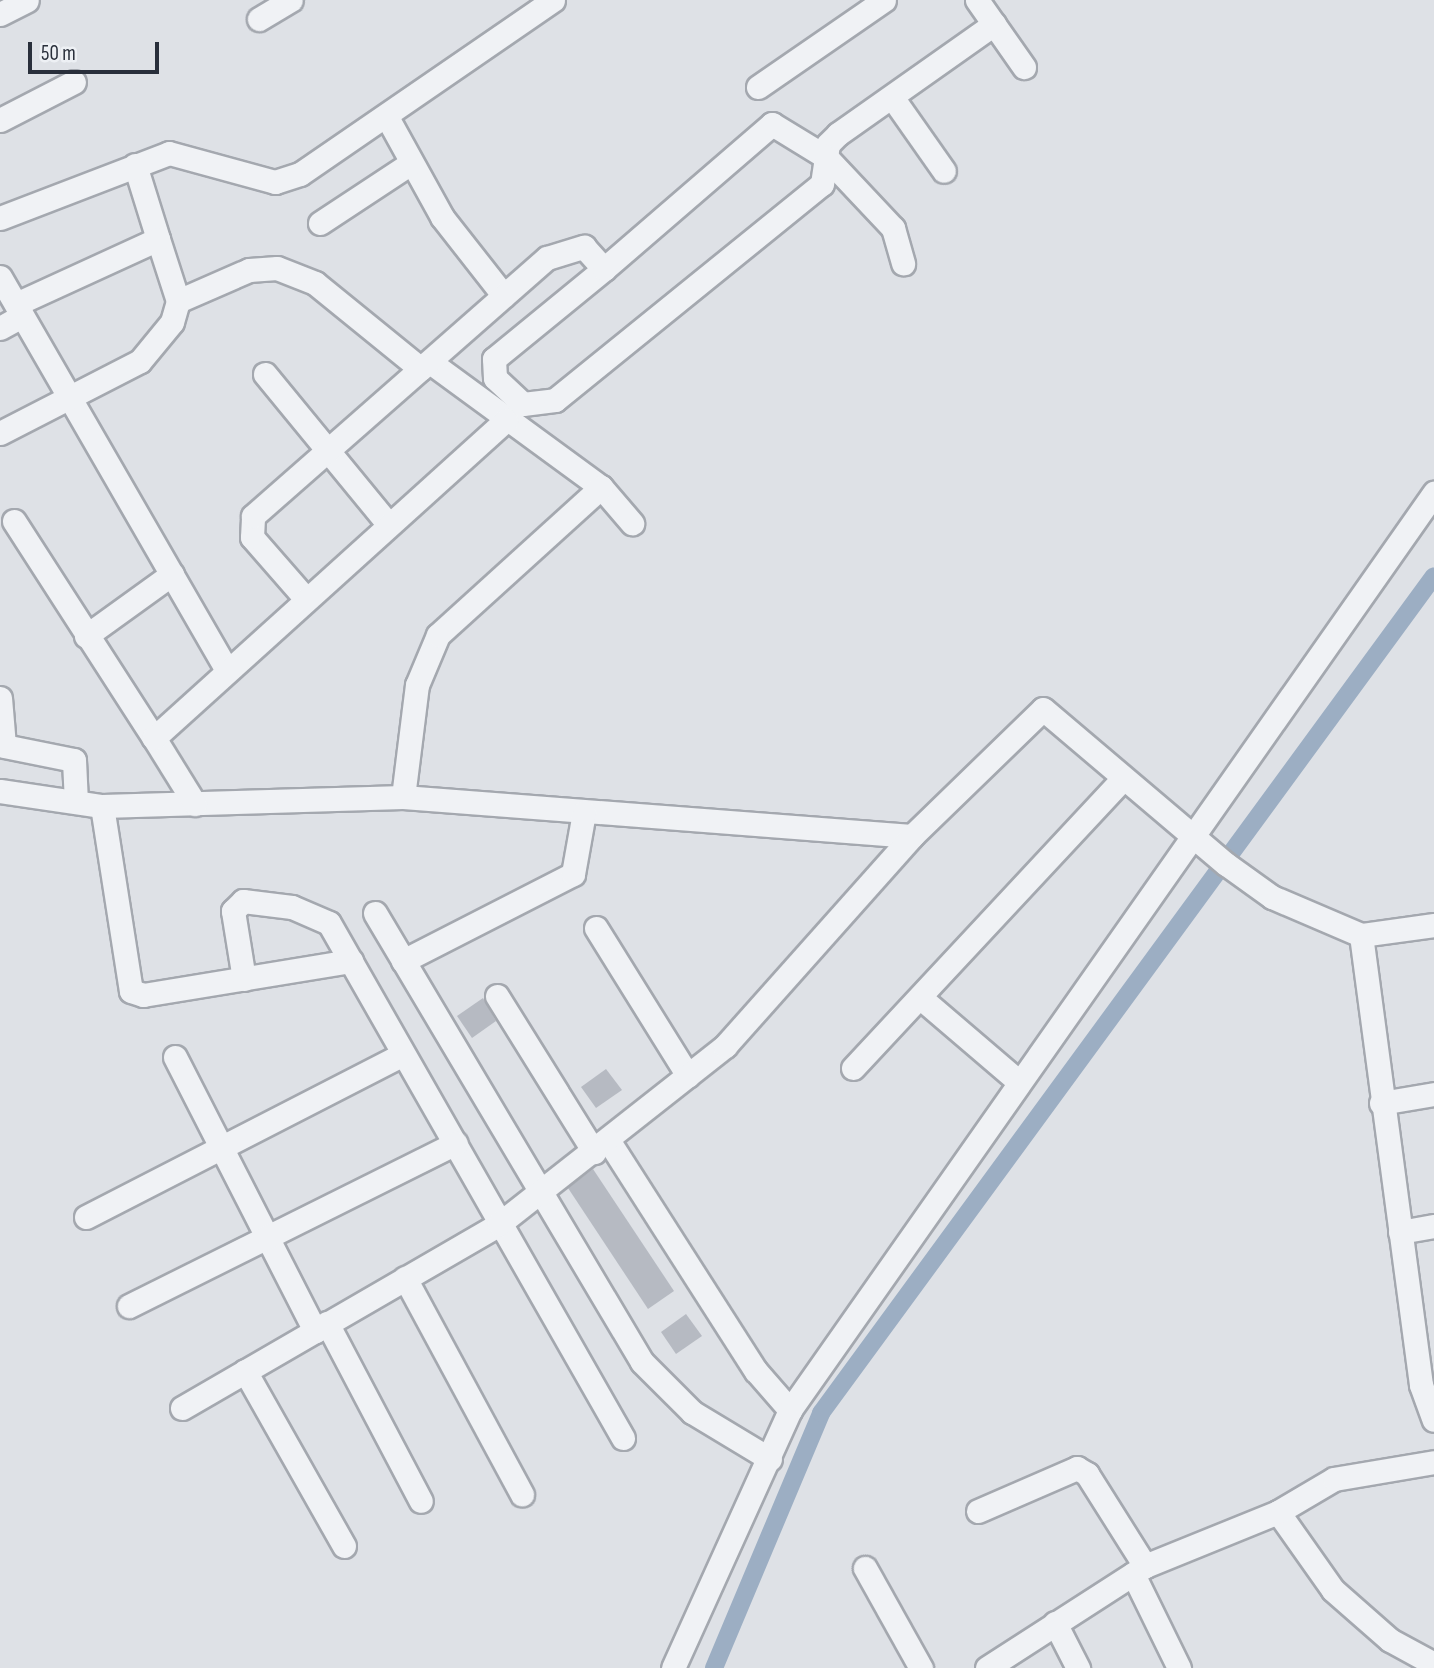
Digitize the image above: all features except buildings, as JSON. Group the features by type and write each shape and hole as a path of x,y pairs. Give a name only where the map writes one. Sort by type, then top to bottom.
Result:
{"street":[{"path":"0,14 27,0"},
{"path":"259,19 292,0"},
{"path":"0,218 169,153 275,182 300,174 388,119 553,0"},
{"path":"758,86 884,0"},
{"path":"977,0 1024,66"},
{"path":"902,264 893,228 826,157 772,124 604,269 494,359 495,377 523,404 555,400 822,184 826,157 838,134 994,24"},
{"path":"0,120 74,82"},
{"path":"892,97 944,171"},
{"path":"388,119 442,217 504,296"},
{"path":"320,223 411,163"},
{"path":"0,433 72,401 140,361 172,322 178,301 135,164"},
{"path":"0,327 19,310 158,239"},
{"path":"306,599 249,525 328,450 563,248 584,247 604,269"},
{"path":"178,301 249,270 277,268 335,297 426,365 601,487 632,523"},
{"path":"0,277 227,670"},
{"path":"265,374 390,525"},
{"path":"154,738 506,421"},
{"path":"403,797 417,685 438,635 601,487"},
{"path":"673,1668 770,1459 789,1410 1017,1080 1195,841 1434,493"},
{"path":"13,521 195,804"},
{"path":"86,636 172,574"},
{"path":"0,698 4,746 74,760 76,802"},
{"path":"182,1408 499,1224 540,1195 725,1046 912,836 1043,709 1195,841 1272,897 1361,935 1434,925"},
{"path":"853,1068 922,999 1123,778"},
{"path":"0,791 102,806 403,797 912,836"},
{"path":"102,806 131,991 143,995 351,961"},
{"path":"403,961 573,874 584,812"},
{"path":"244,979 233,911 243,901 292,907 329,923 401,1055 456,1143 499,1224 623,1438"},
{"path":"375,913 540,1195 642,1362 692,1412 770,1459"},
{"path":"596,928 688,1076"},
{"path":"1361,935 1400,1232 1427,1356 1421,1385 1434,1420"},
{"path":"497,996 756,1371 789,1410"},
{"path":"922,999 1017,1080"},
{"path":"86,1217 222,1150 401,1055"},
{"path":"175,1057 266,1235 421,1501"},
{"path":"1381,1103 1434,1094"},
{"path":"129,1306 266,1235 456,1143"},
{"path":"1400,1232 1434,1226"},
{"path":"405,1278 522,1494"},
{"path":"245,1371 344,1546"},
{"path":"987,1668 1139,1570 1278,1512 1334,1479 1434,1462"},
{"path":"978,1511 1077,1468 1087,1474 1139,1570 1179,1668"},
{"path":"1278,1512 1333,1590 1390,1640 1434,1664"},
{"path":"865,1568 921,1668"},
{"path":"1055,1623 1079,1668"}],"waterway":[{"path":"714,1668 821,1413 1434,576"}]}
